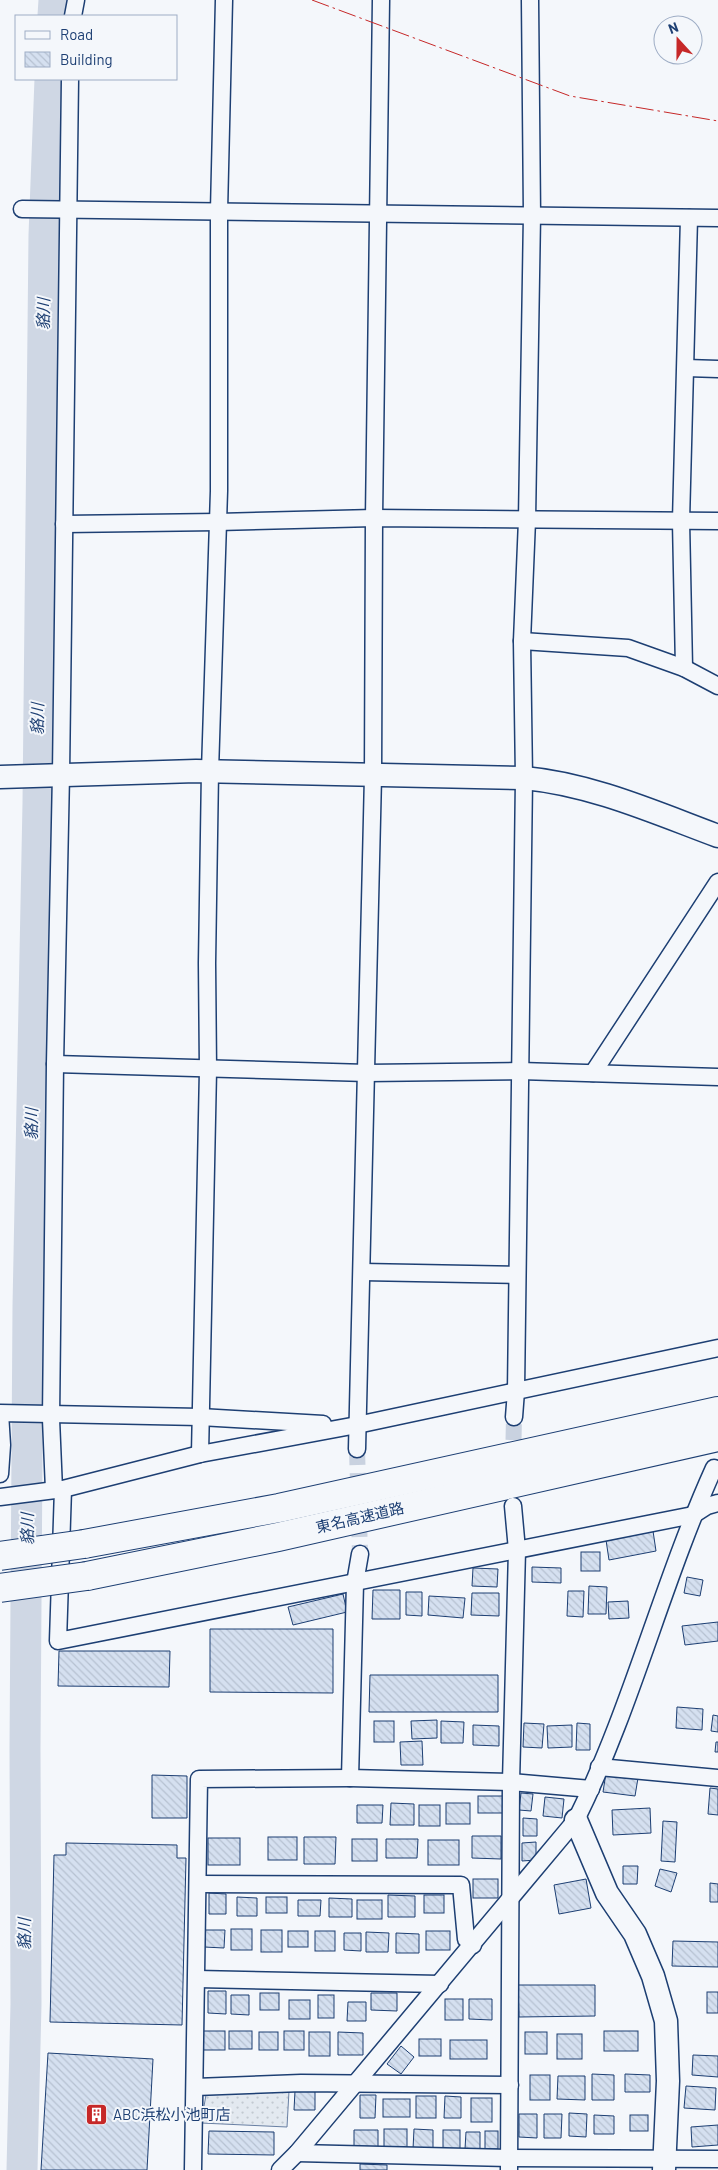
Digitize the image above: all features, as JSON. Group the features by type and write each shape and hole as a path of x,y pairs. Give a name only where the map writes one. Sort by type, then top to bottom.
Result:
{"highway":[{"name":"東名高速道路","path":"0,1556 84,1544 280,1508 718,1411"},
{"name":"東名高速道路","path":"0,1588 87,1576 278,1537 718,1437"}],"street":[{"path":"73,15 76,0"},
{"path":"200,1454 208,1070 207,963 210,771 218,522 219,211 224,0"},
{"path":"357,1449 351,1426 362,1272 367,1073 373,776 374,518 381,0"},
{"path":"514,1417 516,1391 524,778 522,641 528,520 532,215 530,0"},
{"path":"70,80 54,1064 51,1414 57,1490 58,1641 693,1515 707,1506 718,1503"},
{"path":"22,209 718,218"},
{"path":"684,668 681,521 689,218"},
{"path":"686,368 718,369"},
{"path":"64,524 374,518 718,521"},
{"path":"522,641 628,648 684,668 718,686"},
{"path":"8,776 210,771 524,778 546,780 575,787 718,836"},
{"path":"593,1073 718,882"},
{"path":"54,1064 208,1070 367,1073 520,1071 718,1077"},
{"path":"362,1272 517,1275"},
{"path":"0,1497 57,1490 200,1454 351,1426 718,1348"},
{"path":"0,1474 2,1445 0,1413 200,1417 351,1426"},
{"path":"280,2170 297,2153 473,1945 576,1820 624,1711 693,1515 714,1468"},
{"path":"509,2164 511,1782 517,1550 513,1506"},
{"path":"350,1778 355,1582 360,1554"},
{"path":"599,1767 718,1778"},
{"path":"193,2170 199,1779 350,1778 511,1782 591,1789"},
{"path":"576,1820 607,1893 635,1934 653,1976 666,2021 668,2081 664,2164"},
{"path":"198,1884 461,1885 466,1939 473,1945"},
{"path":"197,1979 440,1984"},
{"path":"195,2087 301,2083 510,2085"},
{"path":"297,2153 509,2164 664,2164 718,2159"}],"shaded area":[{"path":"289,2091 287,2127 201,2123 206,2095"}],"building":[{"path":"653,1531 656,1551 609,1560 606,1540"},
{"path":"581,1552 600,1552 600,1571 581,1571"},
{"path":"532,1567 561,1568 561,1583 532,1582"},
{"path":"473,1568 498,1569 497,1587 472,1586"},
{"path":"687,1577 703,1580 700,1596 684,1593"},
{"path":"589,1586 607,1587 606,1614 588,1614"},
{"path":"373,1590 400,1590 400,1619 372,1619"},
{"path":"568,1591 584,1591 583,1617 567,1616"},
{"path":"406,1592 422,1592 422,1616 406,1615"},
{"path":"472,1593 499,1593 499,1616 471,1615"},
{"path":"343,1594 347,1612 293,1625 288,1607"},
{"path":"429,1596 465,1598 463,1618 428,1615"},
{"path":"628,1601 629,1618 609,1619 608,1602"},
{"path":"718,1622 718,1641 685,1645 682,1626"},
{"path":"210,1629 333,1629 333,1693 210,1692"},
{"path":"59,1651 170,1651 169,1687 58,1686"},
{"path":"370,1675 498,1675 498,1712 369,1712"},
{"path":"677,1707 703,1709 702,1730 676,1728"},
{"path":"713,1715 718,1716 718,1732 711,1731"},
{"path":"437,1720 437,1738 412,1739 411,1721"},
{"path":"374,1721 394,1721 394,1742 374,1742"},
{"path":"441,1721 464,1722 463,1743 441,1743"},
{"path":"524,1723 544,1724 542,1748 523,1747"},
{"path":"577,1723 590,1724 590,1750 576,1750"},
{"path":"473,1725 499,1726 499,1746 473,1745"},
{"path":"572,1725 572,1747 548,1748 547,1726"},
{"path":"422,1741 423,1765 401,1765 400,1742"},
{"path":"716,1742 718,1742 718,1752 715,1752"},
{"path":"606,1773 638,1778 635,1796 603,1792"},
{"path":"152,1775 187,1776 187,1818 152,1818"},
{"path":"710,1788 718,1789 718,1815 708,1814"},
{"path":"521,1793 533,1794 531,1811 519,1810"},
{"path":"478,1796 503,1796 503,1813 478,1813"},
{"path":"545,1797 564,1799 562,1818 543,1816"},
{"path":"391,1803 414,1804 414,1825 390,1825"},
{"path":"446,1803 470,1803 470,1824 446,1824"},
{"path":"357,1805 383,1805 382,1823 357,1823"},
{"path":"419,1805 440,1805 440,1826 419,1826"},
{"path":"650,1808 651,1833 613,1835 612,1810"},
{"path":"523,1818 537,1819 537,1836 523,1836"},
{"path":"663,1821 677,1822 675,1862 661,1861"},
{"path":"472,1836 501,1836 501,1859 472,1858"},
{"path":"268,1837 297,1837 297,1860 268,1860"},
{"path":"304,1837 336,1837 335,1864 304,1864"},
{"path":"208,1838 240,1838 240,1865 208,1865"},
{"path":"352,1839 377,1839 377,1861 352,1861"},
{"path":"386,1839 418,1839 417,1858 386,1858"},
{"path":"428,1840 459,1840 459,1865 428,1865"},
{"path":"536,1842 536,1860 522,1861 522,1843"},
{"path":"66,1843 177,1845 177,1858 186,1858 182,2025 50,2022 54,1855 66,1855"},
{"path":"623,1866 638,1866 637,1884 623,1884"},
{"path":"660,1869 677,1873 671,1892 655,1886"},
{"path":"473,1879 498,1879 498,1898 473,1898"},
{"path":"586,1879 591,1908 559,1914 554,1885"},
{"path":"710,1883 718,1884 718,1902 710,1902"},
{"path":"209,1893 226,1894 226,1914 209,1914"},
{"path":"388,1895 415,1896 415,1917 388,1917"},
{"path":"424,1895 444,1895 444,1913 424,1913"},
{"path":"237,1897 257,1898 257,1916 237,1916"},
{"path":"266,1897 287,1897 287,1913 266,1913"},
{"path":"329,1898 352,1899 352,1917 329,1917"},
{"path":"298,1900 321,1900 320,1916 298,1916"},
{"path":"357,1900 382,1900 382,1919 357,1919"},
{"path":"231,1929 252,1929 252,1950 231,1950"},
{"path":"204,1930 225,1930 224,1948 204,1947"},
{"path":"261,1930 282,1930 282,1952 261,1952"},
{"path":"288,1931 308,1931 308,1947 288,1947"},
{"path":"315,1931 335,1931 335,1951 315,1951"},
{"path":"426,1931 450,1931 450,1950 426,1950"},
{"path":"366,1932 389,1933 388,1952 366,1952"},
{"path":"344,1933 361,1933 361,1951 344,1950"},
{"path":"396,1933 419,1934 419,1953 396,1953"},
{"path":"673,1941 718,1942 718,1967 672,1966"},
{"path":"518,1985 595,1985 595,2016 519,2017"},
{"path":"208,1991 226,1991 226,2014 208,2013"},
{"path":"707,1992 718,1992 718,2013 707,2013"},
{"path":"260,1993 279,1993 279,2010 260,2010"},
{"path":"371,1993 397,1993 397,2011 371,2010"},
{"path":"231,1995 249,1995 249,2015 231,2014"},
{"path":"318,1995 334,1995 334,2018 318,2018"},
{"path":"445,1999 463,1999 463,2020 445,2020"},
{"path":"469,1999 492,1999 492,2020 469,2019"},
{"path":"289,2000 310,2000 310,2019 289,2019"},
{"path":"348,2002 366,2002 366,2021 347,2021"},
{"path":"202,2031 225,2031 225,2050 202,2050"},
{"path":"229,2031 252,2031 252,2049 229,2049"},
{"path":"284,2031 304,2031 304,2050 284,2050"},
{"path":"604,2031 638,2031 638,2051 604,2051"},
{"path":"259,2032 278,2032 278,2050 259,2050"},
{"path":"309,2032 330,2032 330,2056 309,2056"},
{"path":"338,2032 363,2033 363,2055 338,2055"},
{"path":"525,2032 547,2032 547,2054 525,2054"},
{"path":"557,2034 582,2034 582,2059 557,2059"},
{"path":"419,2039 441,2039 441,2056 419,2056"},
{"path":"450,2040 487,2040 487,2059 450,2059"},
{"path":"401,2046 414,2057 401,2074 387,2064"},
{"name":"ABC浜松小池町店","path":"48,2053 153,2059 147,2170 41,2170"},
{"path":"693,2055 718,2056 718,2077 692,2075"},
{"path":"592,2074 614,2075 614,2100 592,2100"},
{"path":"625,2074 650,2075 650,2092 625,2092"},
{"path":"530,2075 550,2075 550,2100 530,2100"},
{"path":"558,2076 585,2076 585,2100 557,2099"},
{"path":"686,2086 716,2088 715,2110 684,2108"},
{"path":"295,2091 315,2091 315,2110 294,2110"},
{"path":"360,2095 376,2095 375,2118 360,2118"},
{"path":"416,2096 436,2096 436,2118 416,2118"},
{"path":"445,2096 461,2097 461,2118 444,2118"},
{"path":"471,2098 492,2098 492,2122 471,2122"},
{"path":"383,2099 410,2099 410,2117 383,2117"},
{"path":"569,2113 587,2114 586,2137 569,2136"},
{"path":"519,2114 537,2114 537,2138 519,2137"},
{"path":"544,2114 562,2114 561,2138 544,2138"},
{"path":"594,2115 614,2116 614,2134 594,2134"},
{"path":"630,2115 648,2115 648,2131 630,2131"},
{"path":"718,2125 718,2145 692,2147 691,2127"},
{"path":"384,2129 407,2129 407,2148 384,2148"},
{"path":"414,2129 433,2130 433,2149 413,2149"},
{"path":"354,2130 378,2130 378,2148 354,2147"},
{"path":"443,2130 460,2130 460,2149 443,2149"},
{"path":"209,2131 274,2132 274,2155 208,2154"},
{"path":"485,2131 498,2131 498,2149 485,2149"},
{"path":"466,2132 480,2132 480,2149 465,2149"},
{"path":"360,2164 387,2165 387,2170 360,2170"}],"waterway":[{"name":"貉川","path":"53,15 54,0"},
{"name":"貉川","path":"22,2170 26,2004 25,1749 28,1306 38,803 44,235 50,80"}],"tunnel":[{"path":"513,1464 514,1417"},
{"path":"357,1449 360,1554"}],"power":[{"path":"312,0 570,96 718,121"}],"place":[{"name":"ABC浜松小池町店","path":"97,2115"}]}
